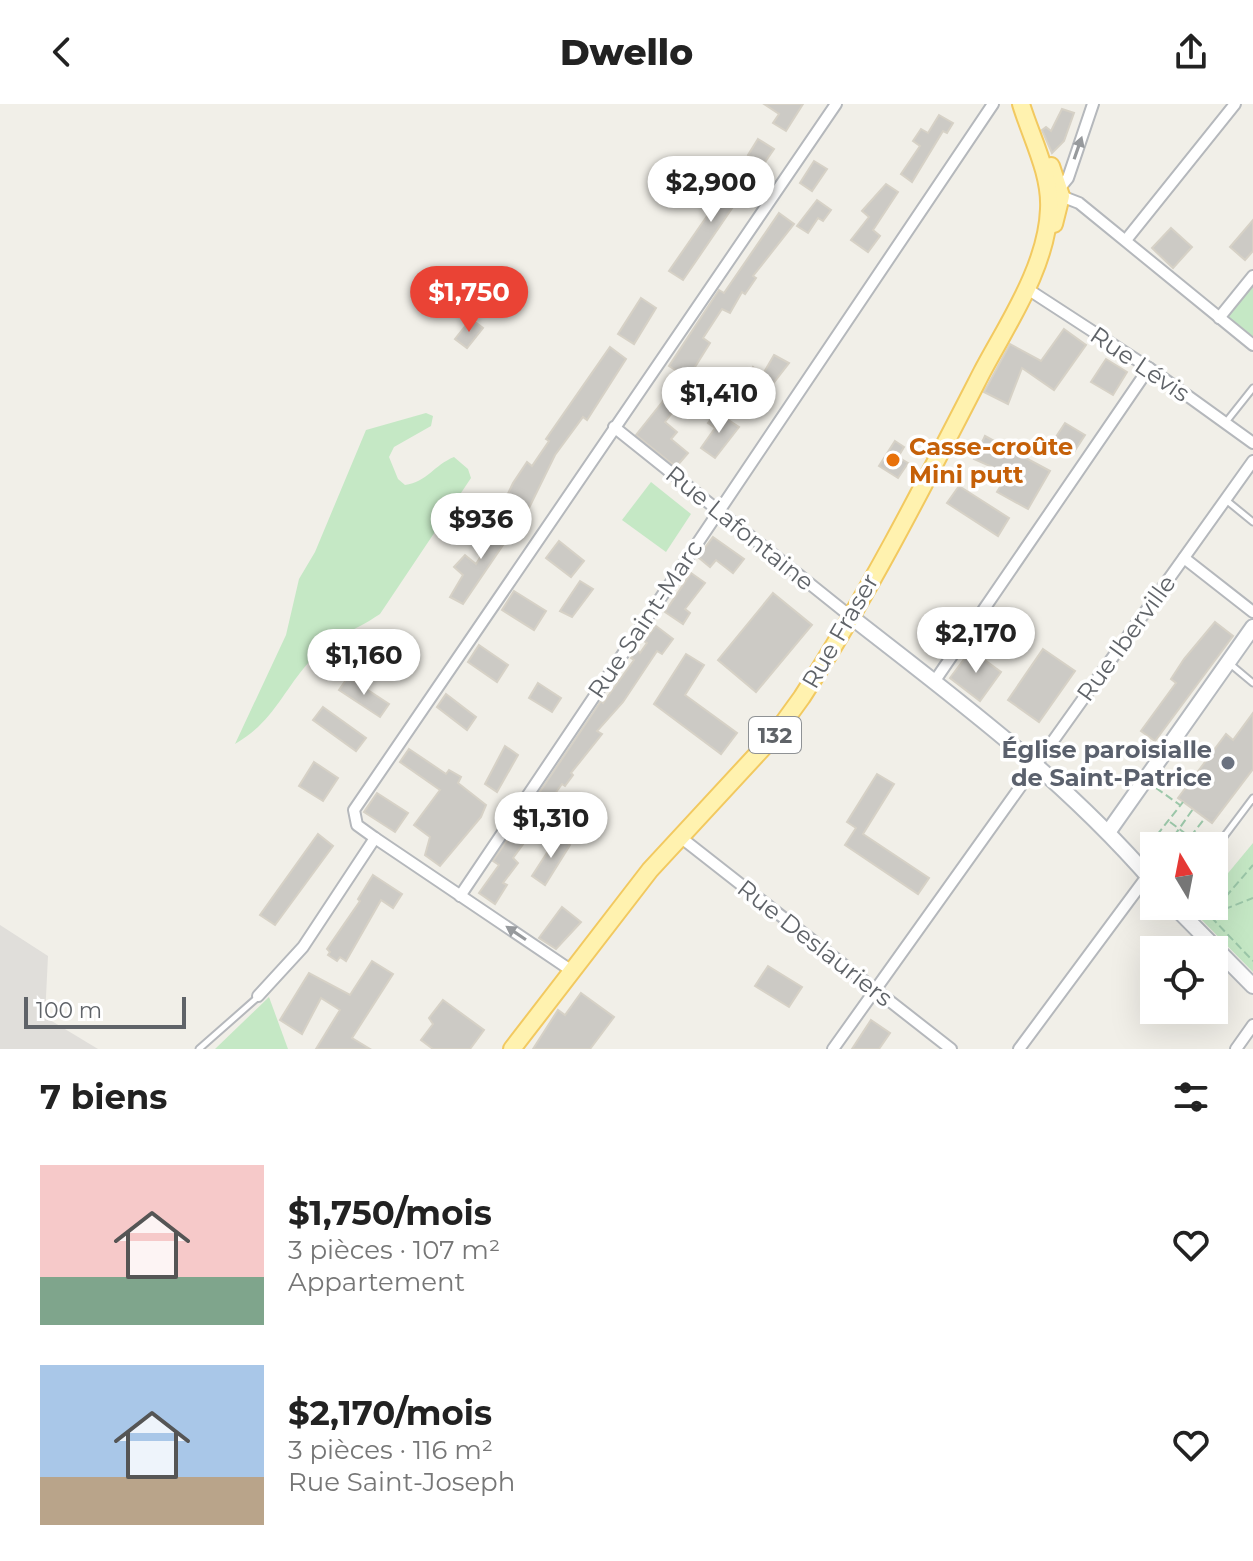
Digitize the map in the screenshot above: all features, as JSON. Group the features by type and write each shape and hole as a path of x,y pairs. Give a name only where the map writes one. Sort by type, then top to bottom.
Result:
{"main road":[{"name":"132","path":"1023,111 1056,194"},
{"name":"Rue Fraser","path":"512,1049 679,836 773,737 824,663 1026,288 1040,255 1056,194"},
{"name":"Rue Lafontaine","path":"850,616 1036,763 1109,831 1140,865"},
{"path":"1109,831 1253,627"},
{"path":"1188,920 1253,986"}],"street":[{"path":"572,971 357,825 354,810 836,104"},
{"name":"Rue Saint-Marc","path":"460,896 993,104"},
{"name":"Rue Fraser","path":"1056,194 1068,178 1093,104"},
{"path":"1126,240 1235,104"},
{"path":"1056,194 1079,203 1253,345"},
{"path":"1219,318 1253,276"},
{"name":"Rue Lévis","path":"1026,288 1149,368 1253,443"},
{"path":"934,682 1149,368"},
{"name":"Rue Lafontaine","path":"614,427 850,616"},
{"name":"Rue Iberville","path":"833,1049 1253,461"},
{"path":"1184,558 1253,612"},
{"name":"Rue Deslauriers","path":"679,836 951,1049"},
{"path":"258,996 303,947 375,838"},
{"path":"1019,1049 1140,893"},
{"path":"1236,1049 1253,1025"}],"lane":[{"path":"1225,423 1253,388"},
{"path":"1225,499 1253,522"},
{"path":"1228,662 1253,683"},
{"path":"1228,832 1253,798"},
{"path":"199,1049 258,996"}],"path":[{"path":"1145,781 1180,806"},
{"path":"1137,861 1183,802"},
{"path":"1177,832 1193,809"},
{"path":"1194,832 1205,818"},
{"path":"1169,821 1183,832"},
{"path":"1228,895 1253,865"},
{"path":"1228,908 1253,898"},
{"path":"1214,920 1253,961"}],"shaded area":[{"path":"0,925 48,956 45,1017 98,1049 0,1049"}],"green space":[{"path":"1253,278 1253,338 1224,315"},
{"path":"426,413 433,416 431,426 394,447 389,457 398,479 405,485 413,483 454,457 468,469 471,478 380,614 318,653 268,717 235,744 286,635 299,579 315,552 366,430"},
{"path":"651,482 691,514 666,552 622,520"},
{"path":"1253,843 1253,972 1228,947 1228,936 1218,936 1202,920 1228,920 1228,873"},
{"path":"269,997 288,1049 215,1049"}],"building":[{"path":"764,104 803,104 786,131 773,123 779,114"},
{"path":"1062,109 1074,113 1064,141 1052,153 1042,130 1046,127 1051,131"},
{"path":"939,115 953,123 947,133 943,131 912,182 901,174 920,146 913,141 921,129 928,133"},
{"path":"758,139 774,149 763,165 748,155"},
{"path":"814,161 827,169 812,191 800,183"},
{"path":"740,170 752,179 683,280 669,271 714,206 710,204 721,187 725,189"},
{"path":"886,184 898,192 873,230 880,236 868,252 851,240 869,217 862,211"},
{"path":"817,200 831,210 823,221 818,218 808,233 797,226"},
{"path":"779,213 794,224 753,276 756,278 745,294 742,292 730,313 722,309 703,338 710,343 688,378 669,366 719,290 724,293"},
{"path":"1253,220 1253,251 1245,260 1230,247"},
{"path":"1171,228 1192,247 1173,268 1152,248"},
{"path":"641,298 656,308 634,344 618,334"},
{"path":"471,319 483,328 467,348 455,339"},
{"path":"1064,329 1086,345 1054,390 1022,368 1008,404 984,392 1010,344 1041,361"},
{"path":"610,347 626,359 587,420 583,417 555,455 527,512 506,498 513,483 527,462 532,466 549,441 546,439"},
{"path":"774,355 789,363 765,394 745,382 753,367 763,374"},
{"path":"1106,359 1127,372 1113,395 1091,382"},
{"path":"664,400 675,409 665,422 677,432 671,439 688,453 676,467 636,435"},
{"path":"716,412 739,427 715,458 701,448 715,428 708,423"},
{"path":"1065,423 1085,435 1074,452 1054,440"},
{"path":"985,436 1050,471 1028,509 997,492 1008,474 974,459"},
{"name":"Casse-croûte Mini putt","path":"895,441 904,447 898,457 908,463 898,478 879,466"},
{"path":"959,486 1009,518 998,536 947,503"},
{"path":"494,518 501,523 505,518 516,526 463,604 450,597 463,575 454,567 465,555 476,564 496,532 489,526"},
{"path":"713,537 744,559 733,573 716,560 710,567 698,557"},
{"path":"559,541 584,561 571,577 546,558"},
{"path":"691,573 705,583 685,609 690,613 683,624 665,612"},
{"path":"580,581 593,589 572,617 560,611"},
{"path":"514,591 546,611 534,630 502,610"},
{"path":"773,593 812,625 756,692 718,660"},
{"path":"1215,622 1233,636 1155,741 1141,731 1176,683 1171,679 1184,659"},
{"path":"656,626 673,639 662,654 657,651 623,702 597,731 602,734 571,773 573,775 565,786 562,784 546,806 535,799 601,701 603,703 634,660 631,658 637,650 640,653 647,643 644,641"},
{"path":"378,636 418,662 408,676 368,650"},
{"path":"479,645 508,665 497,682 468,662"},
{"path":"1043,649 1075,671 1039,722 1008,700"},
{"path":"971,650 1001,672 980,701 950,678"},
{"path":"686,654 704,665 685,695 737,733 721,754 654,704"},
{"path":"348,677 389,704 380,717 339,690"},
{"path":"538,683 561,698 552,712 529,698"},
{"path":"446,694 476,717 467,730 437,707"},
{"path":"323,707 366,738 356,751 313,720"},
{"name":"Église paroisialle de Saint-Patrice","path":"1253,713 1253,769 1212,823 1178,798 1226,734 1233,740"},
{"path":"505,746 518,755 497,792 485,784"},
{"path":"409,749 446,774 449,770 461,777 458,783 486,805 481,817 440,866 425,855 430,837 414,825 440,790 400,762"},
{"path":"314,762 338,778 323,801 299,786"},
{"path":"877,774 894,784 863,834 929,878 918,894 845,845 856,828 847,822"},
{"path":"377,793 408,813 395,832 364,812"},
{"path":"525,813 534,820 524,833 529,836 513,858 518,863 503,883 507,885 495,904 479,893 499,865 493,861"},
{"path":"318,834 333,846 275,925 260,915"},
{"path":"554,834 570,845 545,885 532,876 552,845 549,842"},
{"path":"373,875 402,894 393,908 381,900 346,961 340,957 337,961 328,955 330,952 327,949 360,901 358,899"},
{"path":"562,907 581,922 556,949 539,938"},
{"path":"372,961 393,974 352,1038 370,1049 316,1049 340,1010 321,998 302,1034 280,1020 309,973 350,995"},
{"path":"768,966 802,987 789,1007 755,986"},
{"path":"581,993 614,1017 590,1049 533,1049 558,1010 565,1015"},
{"path":"443,1000 484,1030 470,1049 433,1049 421,1040 433,1024 429,1018"},
{"path":"871,1020 890,1033 879,1049 852,1049"}],"place":[{"name":"Casse-croûte Mini putt","path":"893,460"},
{"name":"Église paroisialle de Saint-Patrice","path":"1228,763"}]}
